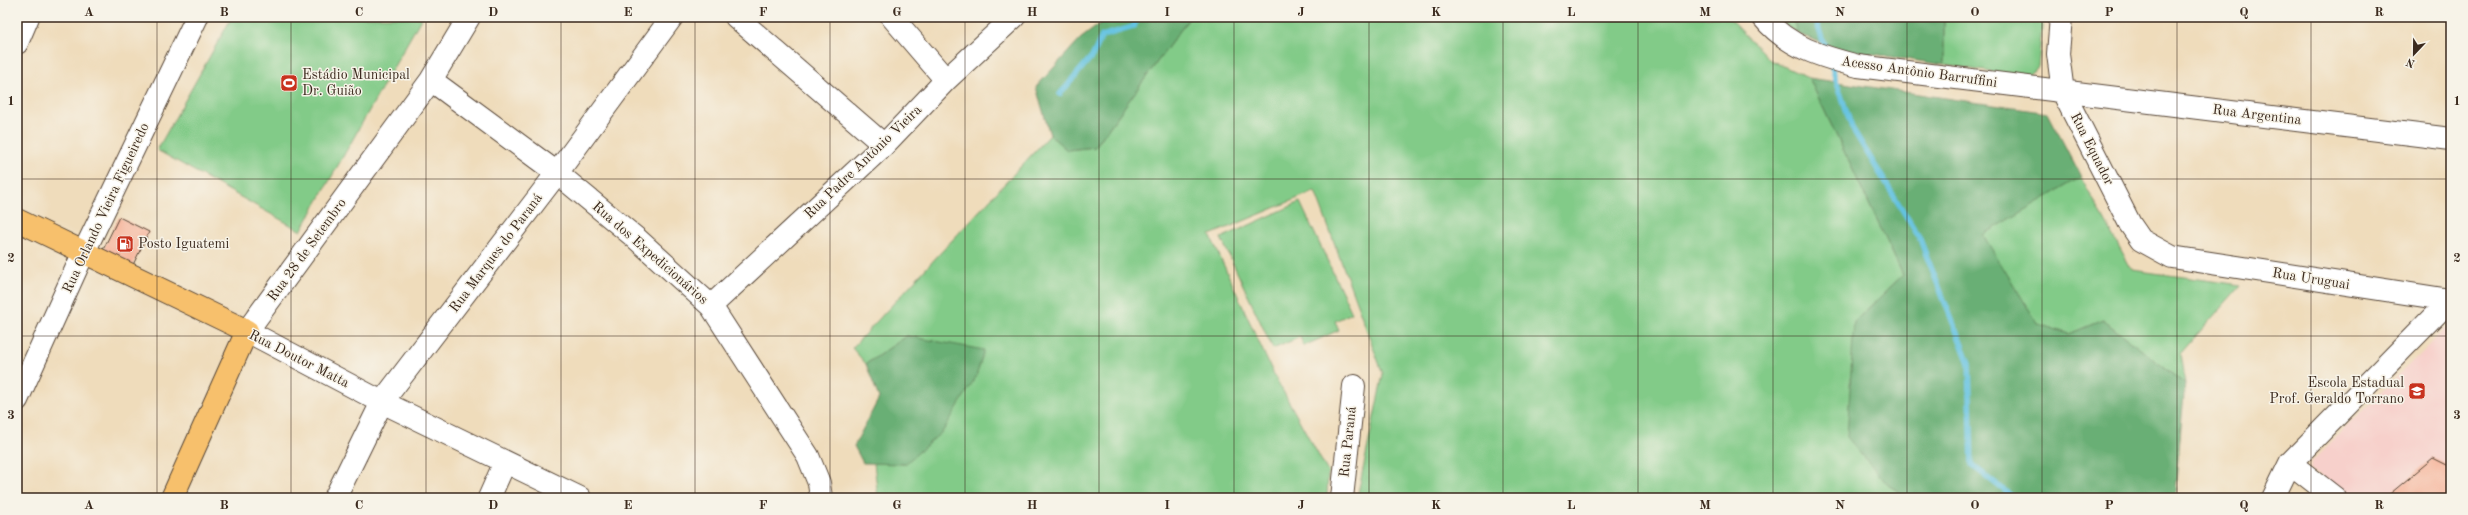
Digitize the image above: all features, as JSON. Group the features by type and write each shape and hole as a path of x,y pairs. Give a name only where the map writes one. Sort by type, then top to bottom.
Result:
{"main road":[{"name":"Rua Doutor Matta","path":"17,220 83,254 247,331"},
{"name":"Rua 28 de Setembro","path":"172,498 247,331"}],"street":[{"path":"17,43 28,17"},
{"name":"Rua Orlando Vieira Figueiredo","path":"17,400 83,254 198,17"},
{"name":"Rua 28 de Setembro","path":"247,331 431,80 469,17"},
{"name":"Rua Marques do Paraná","path":"335,498 382,402 557,173 672,17"},
{"path":"736,17 884,145"},
{"path":"892,17 946,80"},
{"name":"Rua Padre Antônio Vieira","path":"711,306 884,145 946,80 1014,17"},
{"name":"Acesso Antônio Barruffini","path":"1764,17 1792,42 1819,56 1858,66 2062,92"},
{"name":"Rua Equador","path":"2061,17 2058,54 2062,92 2130,224 2141,240 2172,257"},
{"name":"Rua dos Expedicionários","path":"431,80 557,173 637,239 711,306 808,456 819,483 820,498"},
{"name":"Rua Argentina","path":"2062,92 2451,139"},
{"name":"Rua Uruguai","path":"2172,257 2450,300"},
{"path":"2273,498 2290,463 2450,300"},
{"name":"Rua Doutor Matta","path":"247,331 382,402 580,498"},
{"name":"Rua Paraná","path":"1342,498 1354,386"},
{"path":"489,498 505,462"},
{"path":"2290,463 2335,498"}],"shaded area":[{"name":"Escola Estadual Prof. Geraldo Torrano","path":"2451,323 2451,467 2433,458 2385,498 2351,498 2310,469 2311,462"}],"green space":[{"name":"Estádio Municipal Dr. Guião","path":"232,17 422,17 301,231 157,150"},
{"path":"1109,17 1190,17 1095,147 1067,150 1050,135 1036,87 1080,39"},
{"path":"1190,17 1728,17 1770,60 1809,78 1903,275 1854,322 1888,485 1909,498 1357,498 1383,374 1315,191 1210,235 1274,375 1328,472 1327,498 878,498 874,463 905,464 907,336 866,364 852,348 1050,135 1067,150 1095,147"},
{"path":"1775,17 1792,17 1798,34"},
{"path":"1792,17 1944,17 1944,65 1836,48 1798,34"},
{"path":"1944,17 2043,17 2038,67 2025,77 1944,65"},
{"path":"1809,78 2048,113 2081,177 1983,235 2038,324 2069,334 2103,320 2185,384 2175,493 2171,498 1909,498 1888,485 1847,437 1854,322 1903,275"},
{"path":"2081,177 2132,270 2241,285 2180,354 2185,384 2103,320 2069,334 2038,324 1982,235"},
{"path":"1300,202 1352,313 1335,321 1339,330 1304,346 1300,337 1273,349 1221,238"},
{"path":"907,336 984,350 976,377 943,431 905,464 863,463 854,446 879,398 866,364"}],"building":[{"name":"Posto Iguatemi","path":"119,217 149,232 130,271 100,256"},
{"path":"2433,458 2451,467 2451,498 2385,498"}],"waterway":[{"path":"1060,94 1093,55 1102,36 1133,27 1139,17"},
{"path":"1815,17 1826,51"},
{"path":"1831,65 1852,128 1919,237 1969,363 1972,465 2014,498"}],"place":[{"name":"Estádio Municipal Dr. Guião","path":"289,83"},
{"name":"Posto Iguatemi","path":"125,244"},
{"name":"Escola Estadual Prof. Geraldo Torrano","path":"2417,391"}]}
